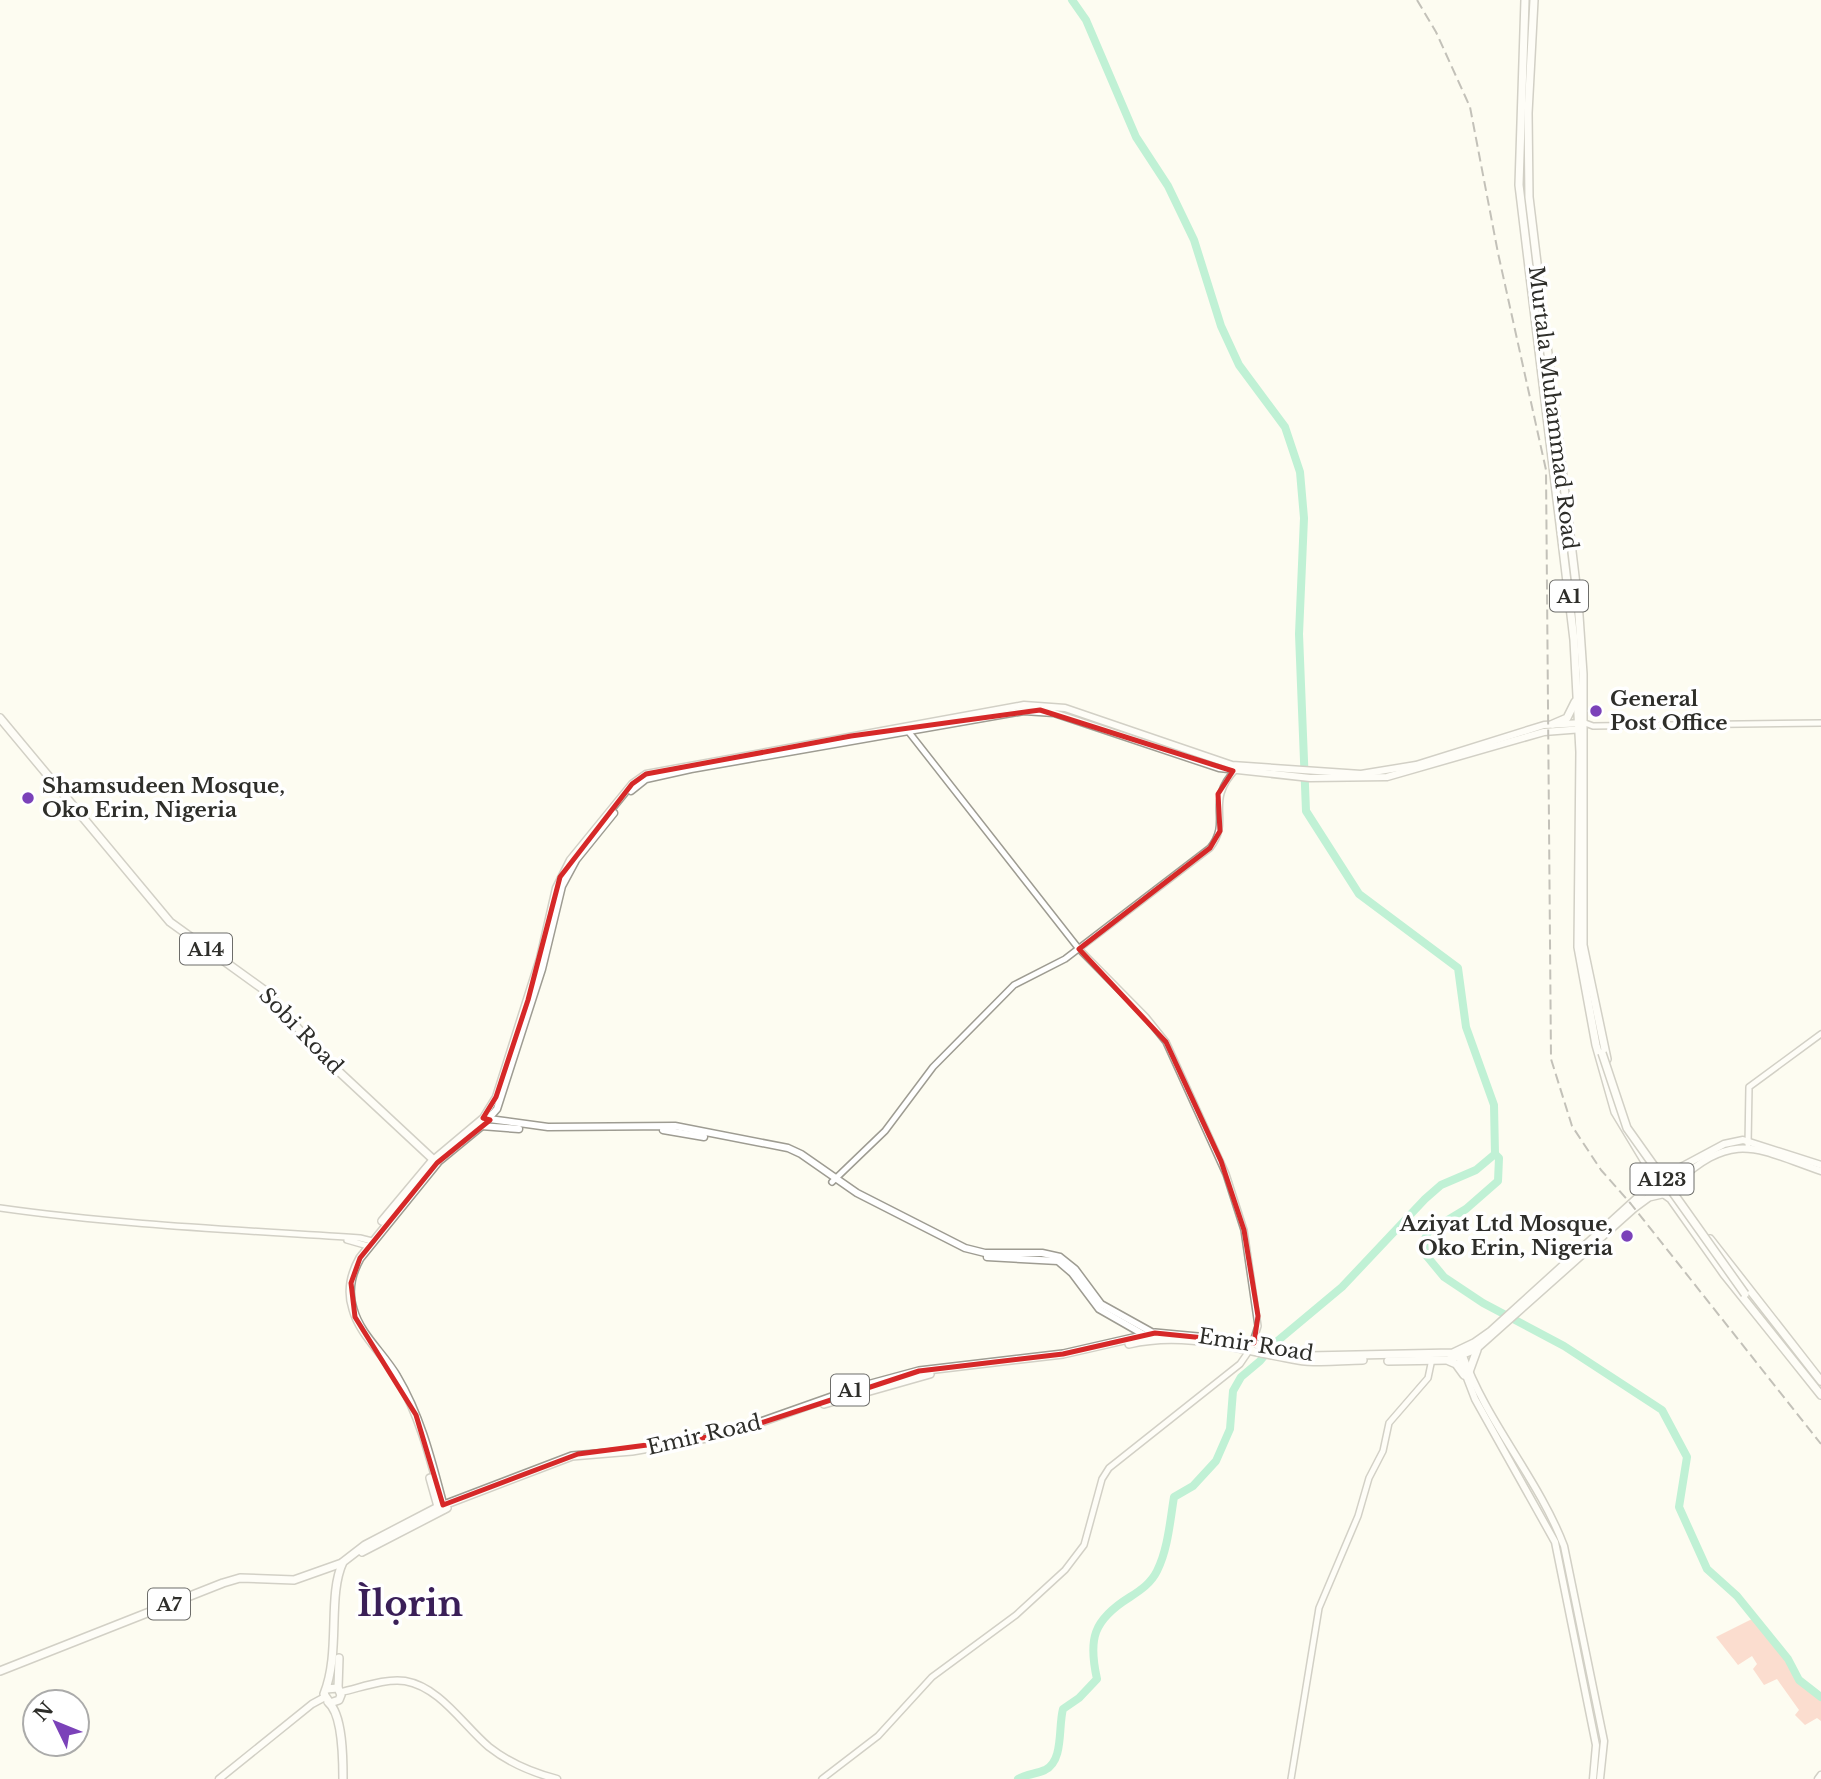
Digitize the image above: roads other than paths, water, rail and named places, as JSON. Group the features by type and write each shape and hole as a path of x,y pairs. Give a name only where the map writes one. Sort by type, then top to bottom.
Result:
{"highway":[{"name":"Murtala Muhammad Road","path":"1525,0 1519,128 1521,212 1571,605 1577,691 1584,726"},
{"name":"Murtala Muhammad Road","path":"1534,0 1528,113 1530,210 1578,601 1584,726 1582,928 1589,999 1619,1121 1655,1181"},
{"path":"1553,724 1570,715 1577,691"},
{"name":"Sobi Road","path":"0,718 170,922 267,992 319,1054 435,1161"},
{"name":"Murtala Muhammad Road","path":"1589,999 1625,1121 1666,1174"},
{"name":"A123","path":"1589,999 1603,1053 1630,1127 1770,1331"},
{"path":"435,1161 368,1243 353,1273 352,1309 409,1400 441,1508"},
{"name":"A1","path":"1460,1354 1480,1347 1513,1313 1655,1181 1666,1174 1676,1185 1672,1192 1649,1197 1634,1208 1513,1313"},
{"name":"A1","path":"1655,1181 1656,1189 1663,1194"},
{"name":"A123","path":"1676,1185 1679,1196 1711,1241 1821,1381"},
{"name":"A123","path":"1663,1194 1671,1199 1724,1274 1821,1395"},
{"name":"A123","path":"1746,1293 1777,1325"},
{"name":"A1","path":"1460,1354 1492,1333"},
{"name":"Emir Road","path":"339,1693 339,1573 343,1562 382,1535 441,1508 579,1459 633,1454 746,1434 847,1396 910,1378 1058,1360 1152,1337 1253,1346 1307,1361 1432,1358 1460,1354"},
{"path":"1445,1360 1455,1363 1466,1373 1471,1359 1480,1347"},
{"name":"Emir Road","path":"1432,1358 1445,1360 1460,1354"},
{"name":"Emir Road","path":"326,1696 337,1646 342,1576 348,1563 365,1550 441,1508"},
{"name":"A7","path":"0,1673 223,1583 240,1578 294,1580 343,1562"},
{"name":"A7","path":"0,1673 232,1583 283,1585 339,1573"},
{"path":"326,1696 339,1693"},
{"path":"326,1696 333,1703 339,1693"},
{"name":"A1","path":"339,1693 345,1779"},
{"name":"A1","path":"326,1696 334,1708 345,1779"}],"main road":[{"path":"435,1161 486,1119 503,1096 542,969 562,886 576,860 640,783 722,761 1024,711 1049,712 1236,768 1310,775 1387,777 1544,732 1584,726"},
{"path":"1310,775 1368,774 1403,768 1553,724 1584,726"},
{"path":"486,1119 548,1127 683,1128 793,1150 833,1180"},
{"path":"479,1125 548,1131 674,1131 787,1152 879,1206 965,1248 985,1253 1042,1253 1060,1257 1075,1269 1101,1304 1152,1337"},
{"path":"1666,1174 1730,1141 1748,1143 1821,1165"},
{"path":"1676,1185 1723,1152 1748,1143 1821,1171"},
{"path":"1460,1354 1466,1373 1552,1534 1604,1741 1600,1779"},
{"path":"1580,1640 1596,1745 1592,1779"},
{"path":"339,1693 394,1681 419,1685 436,1696 491,1749 523,1766 557,1779"},
{"path":"219,1779 312,1704 326,1696"}],"street":[{"path":"1584,726 1821,723"},
{"path":"822,1779 878,1736 932,1677 1016,1615 1065,1570 1084,1545 1102,1479 1109,1468 1240,1364 1253,1346 1258,1316 1251,1289 1244,1230 1217,1152 1166,1042 1079,949 907,729"},
{"path":"833,1180 886,1131 933,1068 1014,985 1079,949 1210,848 1220,831 1218,794 1236,768"},
{"path":"1748,1143 1749,1087 1821,1034"},
{"path":"0,1208 368,1243"},
{"path":"1291,1779 1319,1608 1383,1451 1388,1423 1428,1378 1432,1358"}],"waterway":[{"path":"1072,0 1086,20 1136,137 1168,186 1194,240 1221,326 1239,365 1285,427 1300,472 1304,518 1299,634 1306,811 1359,894 1458,968 1466,1027 1494,1105 1495,1154 1499,1158 1498,1181 1466,1209 1428,1232 1424,1241 1425,1254 1444,1277 1483,1303 1564,1346 1662,1410 1687,1457 1679,1507 1707,1569 1737,1596 1788,1659 1799,1680 1821,1697"},
{"path":"1018,1779 1045,1770 1055,1759 1063,1709 1079,1698 1097,1679 1093,1653 1096,1632 1108,1614 1145,1586 1157,1571 1166,1544 1174,1497 1193,1486 1216,1461 1230,1429 1233,1391 1241,1377 1260,1361 1275,1343 1342,1287 1425,1199 1441,1185 1476,1170 1495,1154"}],"railway":[{"path":"1417,0 1436,32 1470,107 1498,253 1546,470 1551,1059 1572,1126 1601,1170 1631,1204 1821,1444"}],"place":[{"name":"General Post Office","path":"1596,711"},
{"name":"Shamsudeen Mosque, Oko Erin, Nigeria","path":"28,798"},
{"name":"Aziyat Ltd Mosque, Oko Erin, Nigeria","path":"1627,1236"}],"district":[{"name":"Ìlọrin","path":"410,1603"}]}
